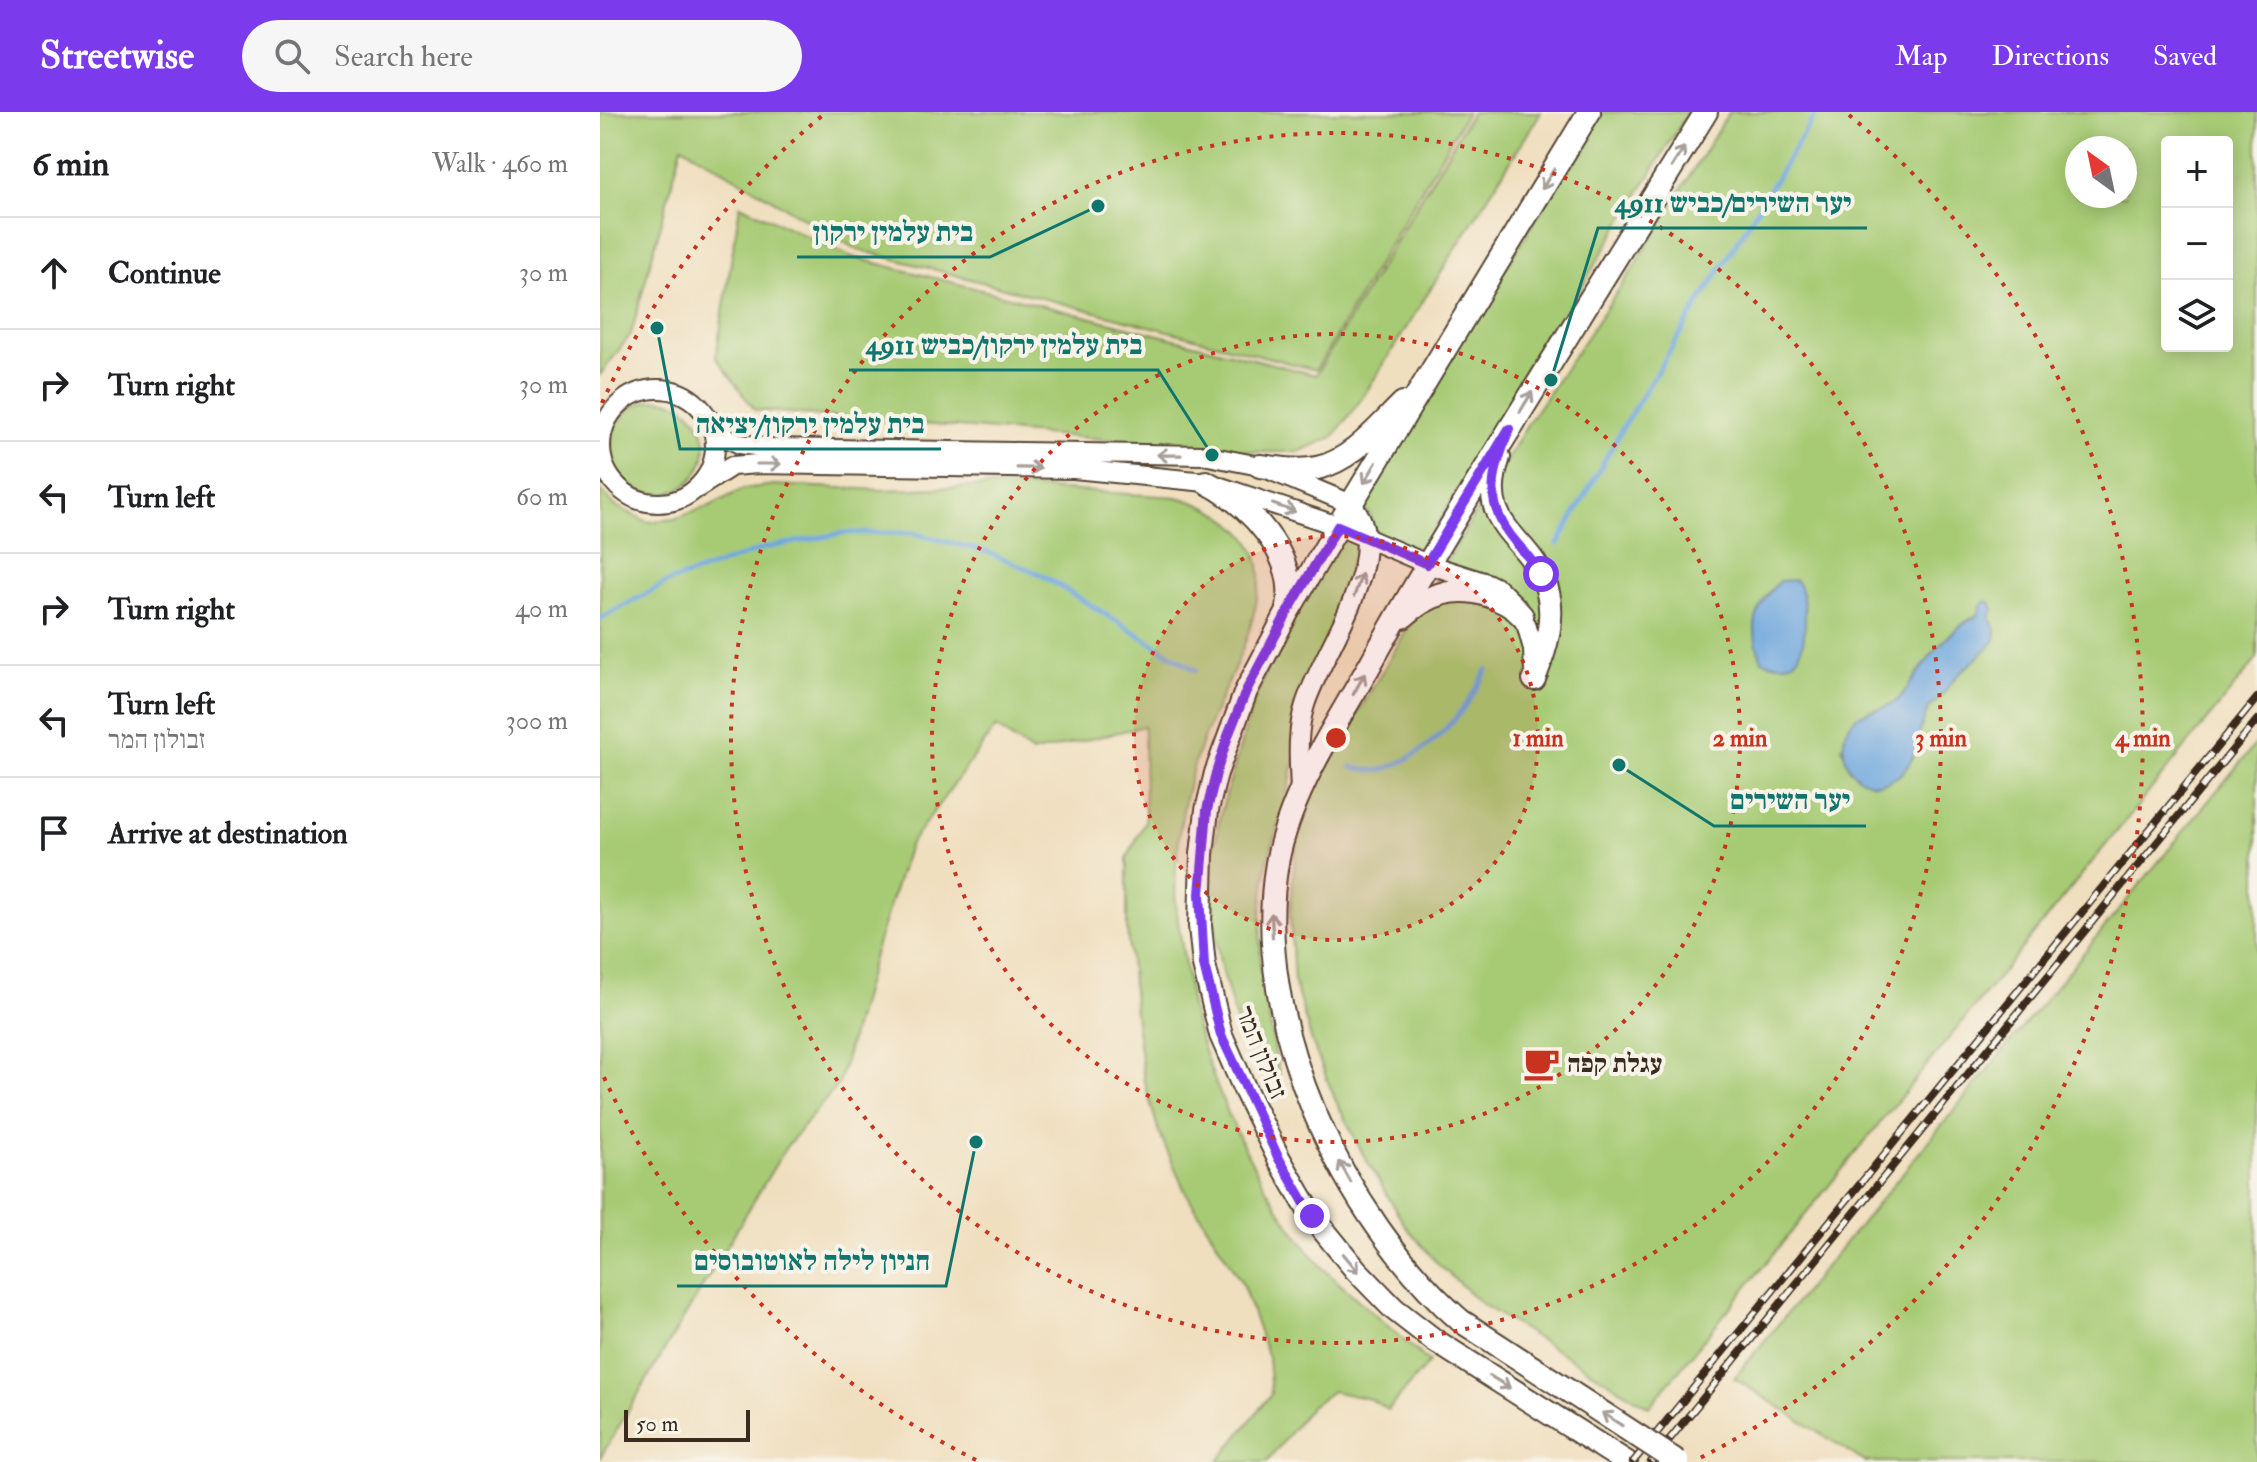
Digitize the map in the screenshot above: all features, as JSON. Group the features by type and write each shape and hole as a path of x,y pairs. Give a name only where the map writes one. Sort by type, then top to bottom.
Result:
{"main road":[{"path":"1260,466 1300,470 1335,462 1352,451 1406,401 1435,366 1589,112"},
{"path":"1534,679 1547,643 1550,602 1541,574 1503,524 1494,503 1494,474 1509,429 1706,112"},
{"name":"זבולון המר","path":"1435,366 1287,613 1246,691 1228,736 1207,810 1200,894 1204,965 1221,1035 1278,1157 1312,1216 1356,1270 1394,1309 1434,1340 1626,1462"},
{"name":"זבולון המר","path":"1509,429 1427,564 1300,791 1278,859 1272,912 1275,974 1291,1045 1319,1121 1343,1170 1374,1222 1403,1262 1461,1321 1678,1462"},
{"path":"1206,482 1239,503 1270,539 1289,581 1287,613"},
{"path":"1384,639 1414,607 1438,594 1451,591 1481,593 1517,609 1522,616"}],"street":[{"path":"1300,791 1300,730 1304,707 1356,593 1365,558 1365,536 1361,516 1351,504 1260,466 1203,455 771,448 740,444 727,438 686,396 669,389 651,389 634,394 619,404 608,418 600,441 606,471 616,486 630,497 647,503 665,504 683,498 732,466 758,464 1074,469 1206,482 1338,526 1365,536 1427,564 1499,589 1522,616 1533,649 1534,679"},
{"path":"698,488 714,463 715,433 709,419"}],"green space":[{"path":"600,112 1467,112 1316,370 856,249 682,146 631,334 600,375"},
{"path":"1472,112 1541,112 1363,397 1333,437 1298,452 1259,452 755,410 716,357 740,205 852,257 1316,375"},
{"path":"1603,112 1688,112 1421,551 1374,531 1369,513 1359,502"},
{"path":"1729,112 2257,112 2257,659 1649,1407 1482,1304 1438,1264 1406,1227 1335,1099 1312,1042 1294,981 1290,913 1296,844 1312,794 1530,420 1632,270","holes":["1978,615 1990,618 1996,630 1995,640 1954,678 1929,708 1922,723 1850,770 1842,747 1880,708 1898,700 1953,632"]},
{"path":"658,400 676,404 691,414 701,429 705,447 701,465 691,480 676,490 658,494 640,490 625,480 615,465 611,447 615,429 625,414 640,404"},
{"path":"774,485 882,490 997,486 1177,497 1219,514 1243,533 1251,545 1260,576 1254,614 1195,762 1180,833 1176,905 1190,999 1215,1083 1244,1146 1278,1207 1324,1269 1429,1362 1388,1410 1370,1399 1332,1391 1311,1406 1267,1462 1218,1462 1271,1394 1268,1358 1242,1283 1185,1191 1159,1132 1144,1081 1127,929 1127,858 1145,822 1144,726 1032,753 996,727 909,845 875,951 839,1083 786,1147 600,1458 600,489 615,506 648,522 674,519 743,489"},
{"path":"1339,536 1358,540 1357,557 1267,863 1261,913 1260,968 1279,1074 1237,1023 1220,963 1211,870 1220,816 1252,706 1272,657"},
{"path":"2257,742 2257,1462 1865,1462 1734,1378"}],"water":[{"path":"1795,580 1804,606 1805,630 1801,651 1792,663 1769,663 1762,660 1755,638 1756,618 1764,599 1779,581"},
{"path":"1986,601 1994,609 1990,618 1996,631 1995,640 1929,708 1908,766 1893,779 1880,783 1858,777 1851,769 1844,747 1851,723 1861,714 1898,700 1943,642 1978,615"}],"waterway":[{"path":"1558,544 1623,427 1817,112"},
{"path":"600,619 666,583 765,548 843,533 913,533 987,552 1040,574 1196,670"},
{"path":"1351,767 1382,770 1416,754 1457,717 1487,670"}],"railway":[{"path":"1633,1462 2257,698"},
{"path":"1651,1462 2257,720"}],"place":[{"name":"בית עלמין ירקון","path":"1098,206"},
{"name":"בית עלמין ירקון/יציאה","path":"657,328"},
{"name":"יער השירים/כביש 4911","path":"1551,380"},
{"name":"בית עלמין ירקון/כביש 4911","path":"1212,455"},
{"name":"יער השירים","path":"1619,765"},
{"name":"עגלת קפה","path":"1541,1063"},
{"name":"חניון לילה לאוטובוסים","path":"976,1142"}],"route":[{"path":"1312,1216 1278,1157 1221,1035 1204,965 1200,926 1202,854 1207,810 1228,736 1246,691 1338,526 1427,564 1509,429 1496,464 1494,503 1510,535 1541,574"}]}
